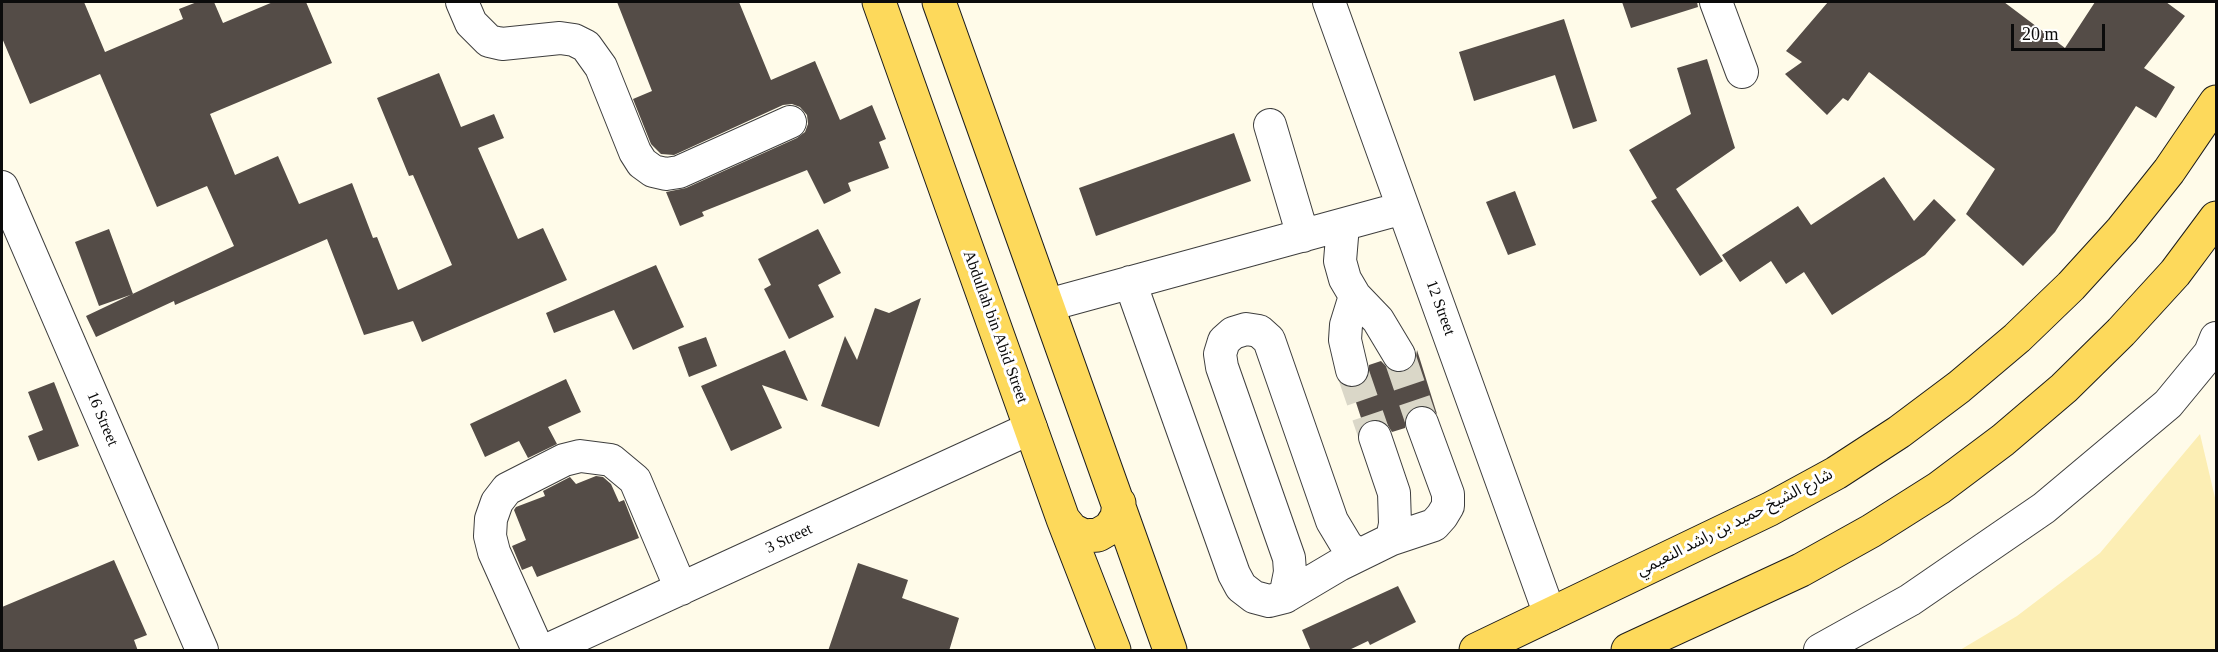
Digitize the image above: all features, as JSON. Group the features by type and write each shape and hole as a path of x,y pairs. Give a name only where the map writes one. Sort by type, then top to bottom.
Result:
{"main road":[{"name":"Abdullah bin Abid Street","path":"879,2 1063,519 1114,651"},
{"path":"939,2 1119,503 1168,648"},
{"name":"شارع الشيخ حميد بن راشد النعيمي","path":"1476,651 1770,509 1836,472 1899,432 1959,387 2017,338 2071,286 2122,230 2169,171 2217,102"},
{"path":"1628,651 1801,570 1871,531 1939,488 2003,440 2072,380 2121,332 2175,273 2217,218"},
{"path":"1063,519 1072,530 1084,536 1098,535 1110,528 1117,516 1119,503"}],"street":[{"path":"462,2 471,23 489,41 502,44 560,38 586,46 601,67 635,152 642,163 653,171 666,174 679,172 790,122"},
{"name":"12 Street","path":"1329,2 1550,615"},
{"path":"1716,2 1742,72"},
{"path":"1270,125 1303,236"},
{"name":"16 Street","path":"2,187 202,651"},
{"path":"1048,305 1403,208"},
{"path":"1343,225 1340,261 1345,279 1355,296 1378,320 1399,355"},
{"path":"1130,282 1234,574 1241,587 1254,597 1269,601 1285,597 1358,555 1392,539 1434,525 1448,506 1448,494 1422,423"},
{"path":"1352,370 1345,340 1348,318 1355,296"},
{"path":"1285,597 1290,572 1289,558 1222,367 1220,354 1224,341 1233,333 1246,329 1259,332 1269,340 1332,521 1347,546 1358,555"},
{"path":"1820,651 1910,600 2044,508 2168,404 2210,353 2217,338"},
{"name":"3 Street","path":"547,651 1031,428"},
{"path":"1375,437 1394,493 1395,524 1392,539"},
{"path":"538,651 494,552 490,536 491,519 497,502 507,489 564,460 580,456 611,460 635,480 681,589"}],"sand":[{"path":"2200,434 2216,502 2216,650 1960,650 2017,616 2100,553"}],"building":[{"path":"2,2 84,2 105,52 183,19 179,9 197,2 214,2 223,23 273,2 306,2 332,63 210,114 235,175 278,156 299,204 352,183 373,238 377,237 398,290 452,265 413,175 409,176 377,98 439,73 461,127 494,114 504,138 478,148 518,239 543,228 567,280 422,342 413,321 364,335 327,239 175,305 174,301 96,337 86,316 234,246 207,186 157,207 100,74 30,104 2,38"},
{"path":"617,2 739,2 771,80 815,61 840,120 872,105 886,139 879,142 889,168 848,183 851,191 824,204 807,170 702,212 704,216 680,226 666,192 686,188 797,138 805,132 808,124 807,115 800,107 792,104 783,105 674,155 661,154 651,144 633,99 652,91"},
{"path":"1622,2 1697,2 1698,7 1631,28"},
{"path":"1828,2 2004,2 2065,48 2095,2 2166,2 2185,16 2144,68 2175,87 2156,118 2136,106 2055,232 2023,266 1966,214 1995,169 1869,72 1848,101 1843,98 1827,115 1785,74 1802,62 1786,51"},
{"path":"1564,19 1597,121 1573,129 1555,75 1474,101 1459,52"},
{"path":"1707,59 1735,148 1676,189 1723,261 1700,276 1651,201 1657,198 1629,150 1691,114 1677,68"},
{"path":"1234,133 1251,181 1096,236 1079,188"},
{"path":"1884,177 1914,221 1934,199 1956,220 1925,255 1832,315 1804,272 1786,284 1771,261 1740,282 1722,255 1798,206 1811,225"},
{"path":"1515,191 1536,245 1508,255 1486,202"},
{"path":"109,229 133,294 99,306 75,242"},
{"path":"818,229 841,273 818,285 834,317 789,339 764,289 771,285 758,259"},
{"path":"656,265 684,327 633,350 614,310 554,333 546,313"},
{"path":"921,298 879,427 821,406 845,336 857,360 875,308 889,313"},
{"path":"706,337 717,366 689,377 678,347"},
{"path":"785,350 808,401 762,385 782,428 731,451 701,386"},
{"path":"1417,350 1437,414 1426,405 1415,406 1408,412 1405,428 1392,432 1387,424 1379,420 1370,420 1363,424 1351,387 1364,383 1369,375 1369,365 1381,361 1391,371 1400,373 1408,371 1415,363"},
{"path":"566,379 581,412 548,427 557,444 528,458 519,441 485,457 470,424"},
{"path":"54,382 79,446 38,461 28,436 43,430 28,392"},
{"path":"596,476 603,477 611,484 619,502 624,500 639,538 537,577 532,566 522,570 512,546 526,540 514,510 516,507 545,496 543,491 570,477 576,484"},
{"path":"114,560 147,635 134,640 138,651 2,651 2,607"},
{"path":"858,563 908,580 902,598 959,618 949,651 828,651"},
{"path":"1398,586 1416,622 1370,645 1368,641 1347,651 1311,651 1302,630"}],"tunnel":[{"path":"1399,355 1422,423"},
{"path":"1352,370 1375,437"}]}
